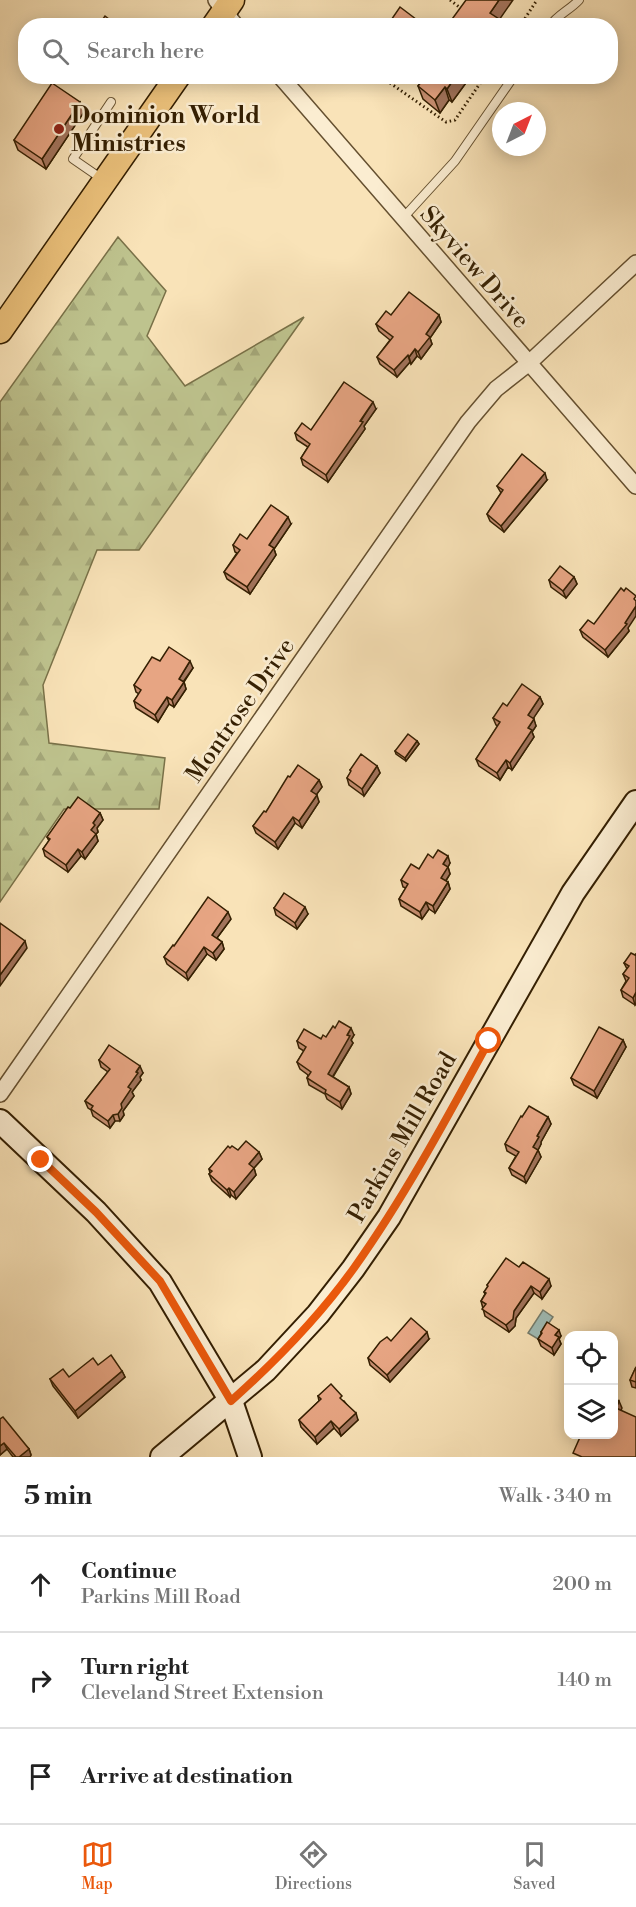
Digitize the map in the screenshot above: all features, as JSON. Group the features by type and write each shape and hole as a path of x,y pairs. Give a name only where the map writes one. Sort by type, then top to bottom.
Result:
{"main road":[{"path":"0,331 172,84"}],"street":[{"name":"Skyview Drive","path":"287,84 636,486"},
{"name":"Montrose Drive","path":"0,1094 468,422 496,389 529,363 636,263"},
{"name":"Parkins Mill Road","path":"162,1457 266,1370 318,1314 353,1269 388,1217 573,893 636,802"},
{"path":"0,1122 96,1212 160,1281 231,1401 250,1457"}],"lane":[{"path":"555,18 570,10 579,0"},
{"path":"403,218 455,161 508,84"},
{"path":"105,181 73,159 111,102"}],"path":[{"path":"450,0 470,15"},
{"path":"525,18 537,0"},
{"path":"391,84 446,122 455,120 480,84"}],"green space":[{"path":"118,237 166,291 147,336 185,386 304,317 139,550 97,550 43,685 49,743 165,758 159,809 64,809 0,902 0,402"}],"water":[{"path":"543,1310 553,1317 538,1339 528,1333"}],"building":[{"path":"466,0 499,0 490,13 498,18 453,18"},
{"path":"400,7 414,18 392,18"},
{"path":"51,84 80,102 42,159 14,140"},
{"path":"420,84 450,84 447,89 445,87 435,100 418,86"},
{"path":"409,292 439,315 426,334 430,337 418,352 415,349 394,370 377,357 393,337 376,324 386,311 391,315"},
{"path":"344,382 373,402 360,421 363,422 326,475 301,458 310,444 295,433 302,423 311,430"},
{"path":"522,454 545,473 501,526 487,514 503,490 497,486"},
{"path":"271,505 288,517 269,545 274,548 247,587 224,572 240,550 233,545 240,534 247,539"},
{"path":"560,566 574,577 563,591 549,580"},
{"path":"621,588 624,591 626,588 636,596 634,599 636,606 625,623 627,624 605,650 580,630 588,620 594,624"},
{"path":"169,647 190,661 179,679 184,682 172,700 167,697 155,715 134,701 141,690 134,685 152,657 160,661"},
{"path":"522,684 540,697 528,715 534,719 528,728 532,730 510,763 506,760 497,773 476,759 500,722 493,718 503,703 507,706"},
{"path":"408,734 417,741 405,758 395,751"},
{"path":"361,754 377,766 362,789 347,778"},
{"path":"298,765 319,780 311,791 317,795 299,821 293,817 275,842 253,826 264,811 266,812 288,776 290,777"},
{"path":"78,797 100,813 91,830 96,834 82,852 78,849 66,865 43,849 50,839 47,837"},
{"path":"438,850 448,856 443,864 448,867 441,878 448,882 433,906 426,902 420,912 399,899 408,884 401,880 411,864 419,869 428,854 433,858"},
{"path":"284,893 305,907 295,923 274,908"},
{"path":"208,897 228,912 212,935 222,942 213,953 204,947 186,973 164,957"},
{"path":"0,923 25,941 0,975"},
{"path":"631,953 636,954 636,992 633,998 621,990 629,978 623,974 629,966 624,963"},
{"path":"339,1021 351,1028 347,1035 350,1036 328,1074 349,1087 340,1102 307,1078 311,1072 297,1062 306,1047 297,1041 304,1029 321,1039 323,1035 326,1037 333,1026 335,1028"},
{"path":"599,1027 623,1040 594,1091 571,1078"},
{"path":"109,1045 140,1066 128,1087 131,1089 121,1104 122,1108 108,1121 91,1109 93,1106 85,1101 110,1069 99,1060"},
{"path":"529,1106 548,1117 537,1136 539,1137 533,1147 538,1150 524,1177 509,1168 519,1152 505,1144"},
{"path":"246,1141 259,1152 249,1164 254,1168 234,1192 229,1188 227,1190 209,1174 212,1171 209,1169 228,1146 238,1150"},
{"path":"506,1258 519,1267 523,1262 549,1279 540,1292 531,1286 514,1311 513,1319 506,1325 482,1309 486,1304 481,1301 486,1293 484,1292 487,1285"},
{"path":"411,1318 427,1332 387,1375 368,1358 380,1342 387,1337 391,1341"},
{"path":"547,1322 559,1330 555,1335 559,1337 552,1348 538,1339"},
{"path":"111,1355 122,1371 75,1411 50,1379 63,1369 69,1377 93,1358 98,1365"},
{"path":"636,1367 636,1382 630,1380"},
{"path":"331,1384 342,1396 340,1398 356,1413 339,1429 331,1421 315,1437 299,1420 321,1399 318,1396"},
{"path":"618,1409 636,1417 636,1457 582,1457 573,1453 579,1439 618,1439"},
{"path":"3,1417 29,1449 19,1457 16,1457 4,1443 0,1446 0,1419"}],"place":[{"name":"Dominion World Ministries","path":"59,129"}],"route":[{"path":"41,1160 96,1212 160,1281 231,1401 266,1370 318,1314 353,1269 388,1217 489,1041"}]}
